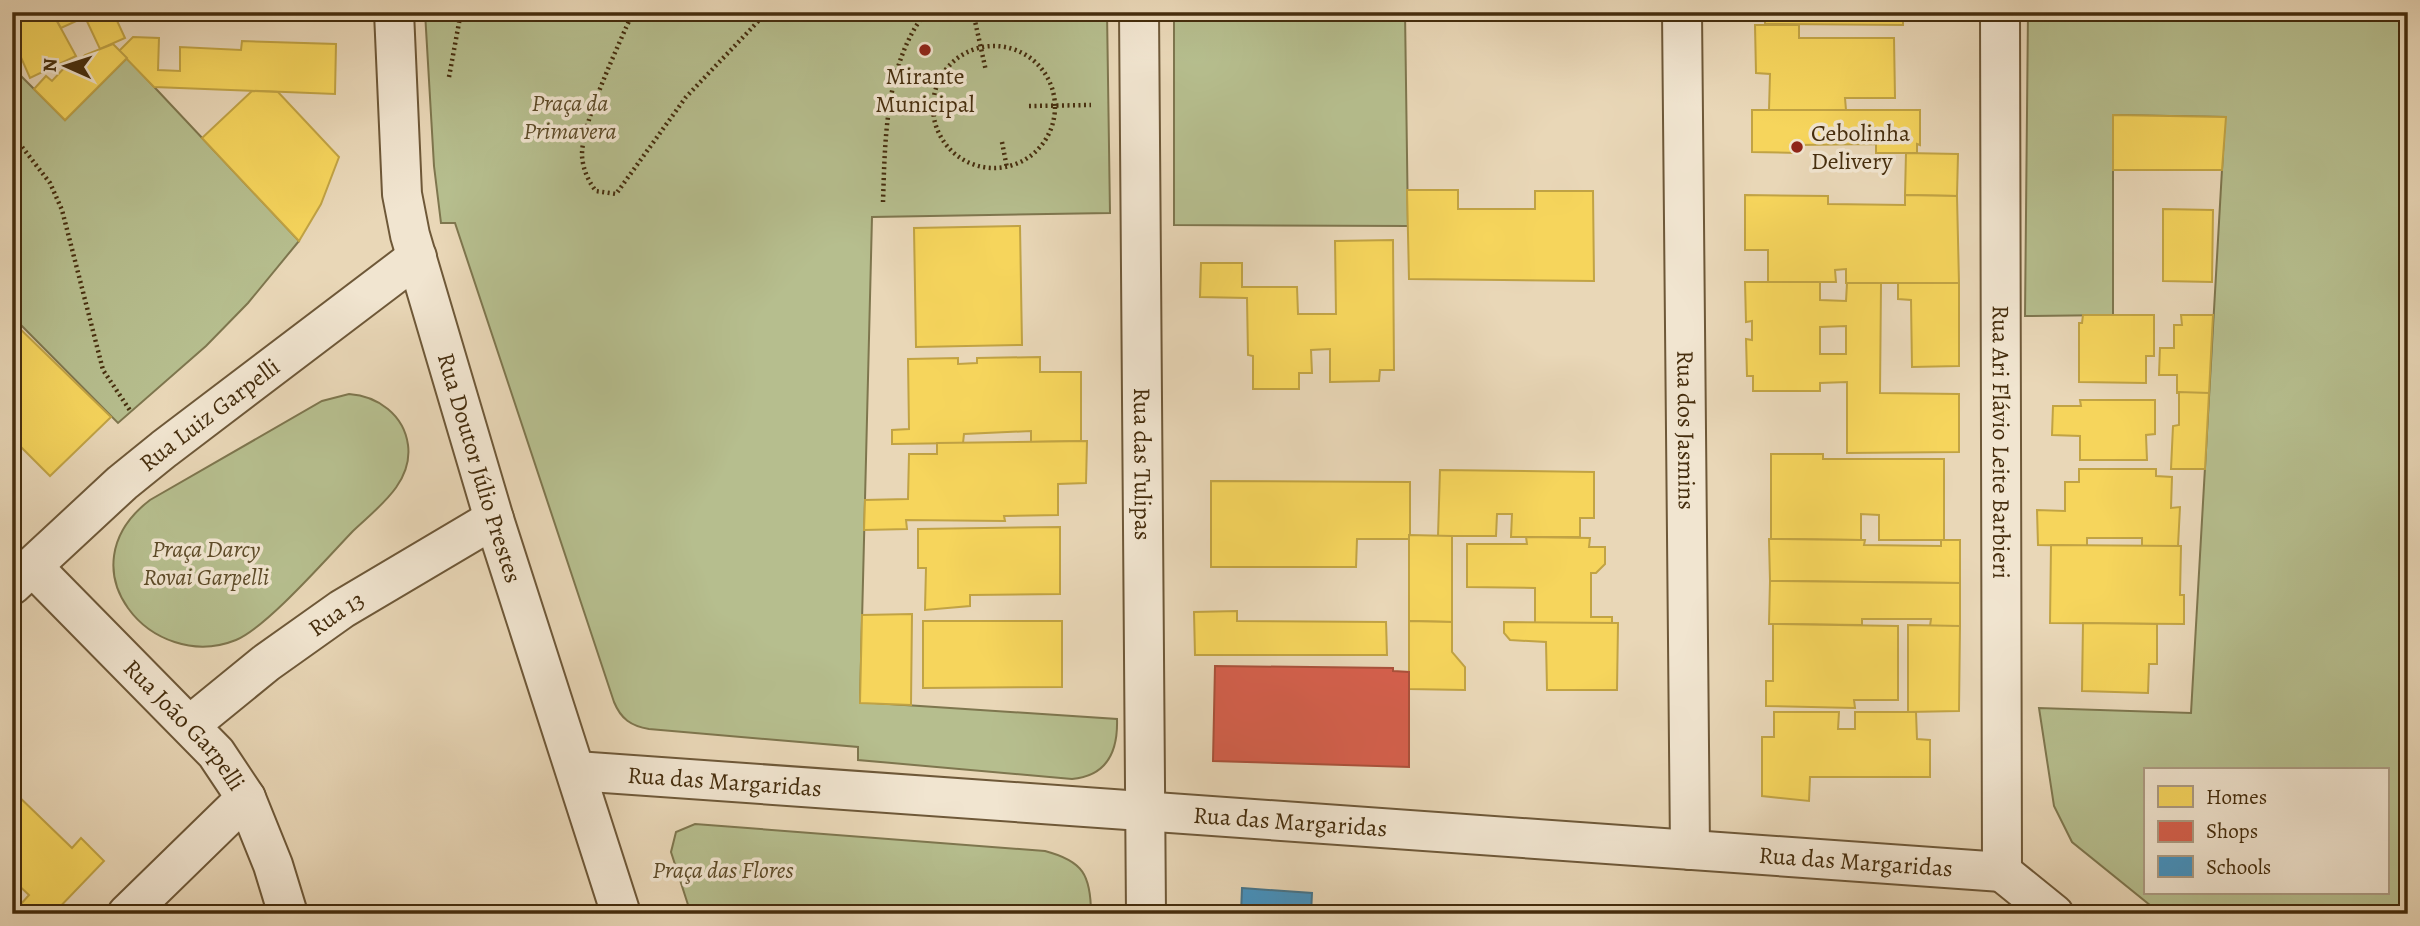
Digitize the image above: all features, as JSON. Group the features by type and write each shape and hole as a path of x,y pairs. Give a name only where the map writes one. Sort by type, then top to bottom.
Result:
{"street":[{"name":"Rua Doutor Júlio Prestes","path":"394,12 402,194 417,257 494,519 621,914"},
{"name":"Rua das Tulipas","path":"1139,12 1146,914"},
{"name":"Rua dos Jasmins","path":"1682,12 1690,850"},
{"name":"Rua Ari Flávio Leite Barbieri","path":"2000,12 2003,872"},
{"name":"Rua Luiz Garpelli","path":"22,576 122,483 164,449 417,257"},
{"name":"Rua 13","path":"190,724 266,663 342,609 494,519"},
{"name":"Rua João Garpelli","path":"22,576 190,724 216,753 246,798 273,865 288,914"},
{"name":"Rua das Margaridas","path":"576,771 2003,872"},
{"path":"127,914 246,798"},
{"path":"2003,872 2054,914"}],"path":[{"path":"633,12 593,113 582,155 587,180 596,191 616,194 686,97 767,12"},
{"path":"883,202 890,107 897,74 926,12"},
{"path":"973,12 986,71"},
{"path":"999,45 1032,58 1044,72 1052,88 1055,105 1052,126 1042,144 1028,159 1007,168 990,169 956,156 943,142 935,125 932,108 935,87 945,68 961,54 981,46 999,45"},
{"path":"1029,106 1098,105"},
{"path":"890,107 957,107"},
{"path":"12,134 50,183 62,210 103,370 132,412 164,449"},
{"path":"1002,142 1007,168"}],"green space":[{"name":"Praça da Primavera","path":"425,12 1107,12 1110,213 872,217 860,702 1117,719 1112,751 1102,767 1084,777 1072,779 858,760 858,747 649,729 632,724 623,717 614,702 455,223 441,223 434,166"},
{"path":"1174,12 1405,12 1408,226 1174,225"},
{"path":"2028,12 2408,12 2408,914 2161,914 2072,842 2054,806 2039,708 2191,713 2225,117 2113,115 2113,315 2025,316"},
{"path":"127,58 299,241 248,303 206,346 118,423 12,316 12,67 65,120"},
{"name":"Praça Darcy Rovai Garpelli","path":"349,394 370,399 388,409 406,434 408,459 405,471 391,494 280,607 249,633 236,640 205,647 175,642 148,629 128,608 116,583 114,555 125,527 150,500 322,401"},
{"name":"Praça das Flores","path":"695,824 1045,851 1068,860 1082,872 1089,889 1091,914 691,914 671,852 676,832"}],"building: Homes":[{"path":"12,12 52,12 76,56 30,78 12,37"},
{"path":"52,12 113,12 125,38 100,49 85,17 61,28"},
{"path":"1765,12 1903,12 1903,25 1765,24"},
{"path":"1755,25 1799,25 1799,38 1894,38 1895,98 1845,98 1846,110 1769,110 1770,74 1756,73"},
{"path":"133,37 159,38 158,70 180,71 180,47 241,50 242,41 336,44 335,94 154,87 119,51"},
{"path":"113,44 127,58 65,120 34,89 46,76 52,81 66,66 70,70 85,55"},
{"path":"252,91 278,92 339,157 321,204 299,241 202,138"},
{"path":"1752,110 1920,110 1920,145 1917,144 1917,153 1876,153 1876,144 1798,145 1798,153 1752,152"},
{"path":"2113,115 2226,117 2222,170 2113,170"},
{"path":"1906,153 1958,154 1957,196 1905,195"},
{"path":"1407,190 1458,190 1458,209 1535,209 1535,191 1593,191 1594,281 1409,279"},
{"path":"1745,195 1828,196 1828,204 1905,205 1905,195 1957,196 1959,283 1846,283 1846,269 1835,270 1836,282 1768,282 1768,250 1745,250"},
{"path":"2163,209 2213,210 2212,282 2163,281"},
{"path":"1020,226 1022,345 916,347 914,228"},
{"path":"1393,240 1394,370 1380,370 1379,381 1330,382 1330,349 1311,350 1312,373 1299,373 1299,389 1253,389 1253,356 1248,355 1247,298 1200,297 1201,263 1242,263 1242,287 1297,287 1298,314 1336,314 1335,241"},
{"path":"1745,282 1820,282 1820,300 1846,301 1847,283 1881,283 1880,393 1959,394 1959,452 1847,453 1847,382 1820,383 1820,391 1753,391 1753,376 1747,376 1746,339 1752,340 1752,321 1746,322","holes":["1846,326 1846,354 1820,354 1820,327"]},
{"path":"1898,283 1959,283 1959,366 1912,367 1911,300 1898,299"},
{"path":"2083,315 2154,315 2154,356 2146,356 2146,383 2079,382 2079,323 2082,323"},
{"path":"2181,315 2213,315 2209,393 2177,393 2177,375 2159,375 2160,348 2174,348 2174,325 2182,325"},
{"path":"12,321 111,417 50,476 12,438"},
{"path":"1040,357 1040,372 1081,372 1081,441 1031,442 1031,431 964,434 963,443 892,444 892,430 909,429 908,359 958,358 958,364 977,363 977,358"},
{"path":"2179,392 2209,393 2205,469 2171,469 2173,426 2179,425"},
{"path":"2080,400 2155,400 2155,434 2146,435 2147,460 2080,460 2080,436 2052,435 2053,406 2081,406"},
{"path":"1087,441 1086,483 1058,484 1058,515 1004,516 1005,521 906,520 907,529 864,530 865,500 908,499 909,454 937,454 937,443"},
{"path":"1771,454 1823,454 1823,459 1944,459 1944,540 1879,540 1879,515 1861,514 1861,540 1771,539"},
{"path":"2079,469 2156,469 2156,476 2172,477 2171,508 2180,507 2178,546 2142,546 2142,538 2087,538 2087,546 2038,545 2037,510 2065,511 2065,482 2079,482"},
{"path":"1440,470 1594,472 1594,518 1580,518 1580,537 1511,537 1512,514 1497,514 1496,536 1438,536"},
{"path":"1211,481 1410,482 1410,539 1357,539 1356,567 1211,567"},
{"path":"1060,527 1060,594 970,595 970,606 925,610 926,568 918,568 918,529"},
{"path":"1409,535 1452,536 1452,622 1409,621"},
{"path":"1526,537 1590,538 1589,547 1605,547 1605,564 1596,573 1591,573 1591,617 1612,617 1612,623 1535,623 1535,588 1467,587 1467,544 1527,544"},
{"path":"1769,539 1865,540 1864,545 1941,546 1941,540 1960,540 1960,583 1770,581"},
{"path":"2051,545 2181,546 2180,595 2184,595 2184,624 2050,623"},
{"path":"1770,581 1960,583 1960,626 1930,626 1931,619 1862,619 1862,625 1769,624"},
{"path":"1237,611 1237,621 1386,622 1387,655 1195,655 1194,612"},
{"path":"912,614 911,705 860,703 862,615"},
{"path":"923,621 1062,621 1062,687 923,688"},
{"path":"1409,621 1452,622 1452,652 1465,667 1465,690 1409,689"},
{"path":"1504,622 1618,623 1617,690 1547,690 1546,642 1510,640 1504,633"},
{"path":"2083,623 2157,624 2157,664 2149,664 2148,693 2082,691"},
{"path":"1773,624 1898,626 1898,700 1854,700 1855,708 1766,706 1766,681 1773,681"},
{"path":"1908,625 1960,626 1959,711 1908,712"},
{"path":"1774,712 1839,712 1838,729 1855,729 1855,712 1916,712 1917,739 1930,740 1930,777 1810,777 1809,801 1762,796 1762,737 1774,737"},
{"path":"12,790 72,848 81,838 104,861 53,914 31,914 21,904 29,895 12,879"}],"building: Shops":[{"path":"1215,666 1393,668 1393,671 1409,672 1409,767 1213,761"}],"building: Schools":[{"path":"1242,888 1312,893 1311,914 1241,914"}],"place":[{"name":"Mirante Municipal","path":"925,50"},
{"name":"Cebolinha Delivery","path":"1797,147"}]}
